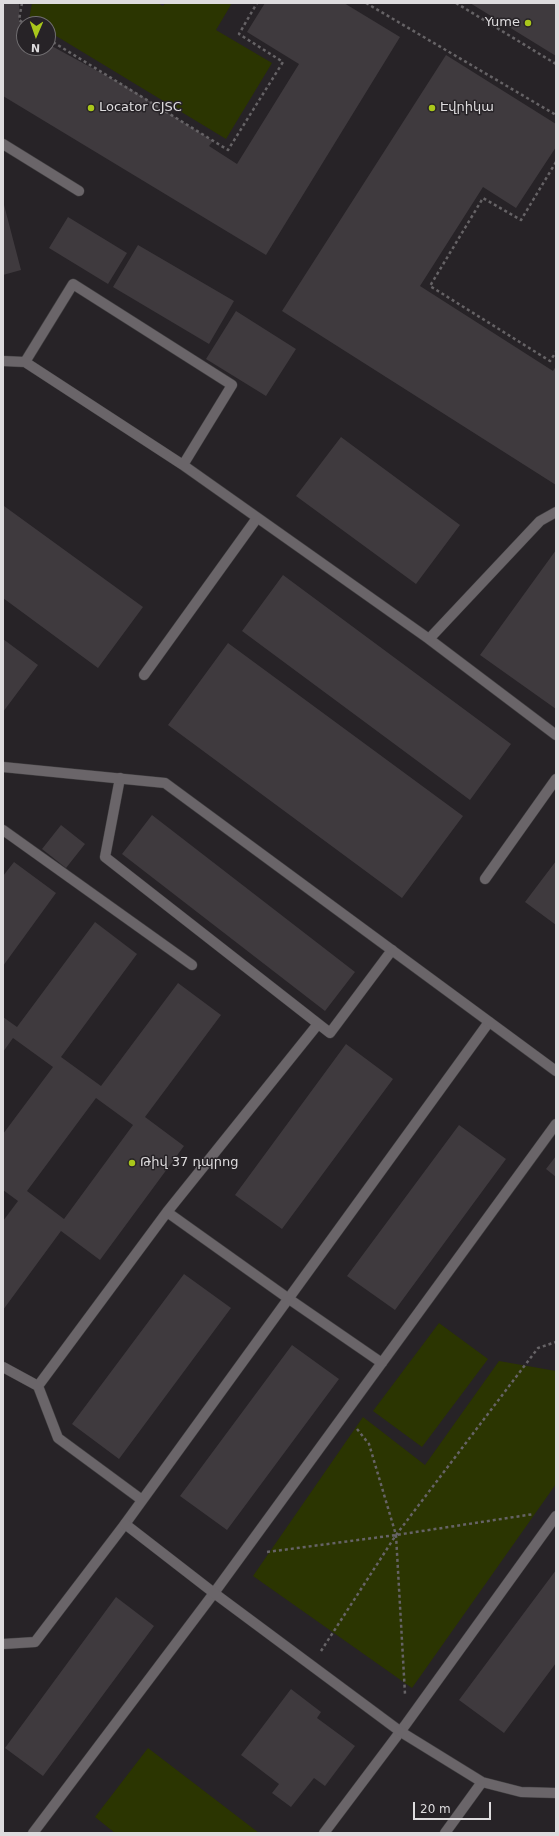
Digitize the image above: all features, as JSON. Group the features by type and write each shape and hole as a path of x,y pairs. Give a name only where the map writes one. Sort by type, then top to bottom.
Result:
{"street":[{"path":"3,144 79,191"},
{"path":"25,362 73,284 232,385 183,465"},
{"path":"3,361 25,362 183,465 429,639 556,736"},
{"path":"429,639 540,521 556,512"},
{"path":"144,675 257,518"},
{"path":"3,767 165,783 556,1071"},
{"path":"120,778 105,857 330,1033 392,950"},
{"path":"485,879 556,779"},
{"path":"3,830 192,965"},
{"path":"3,1644 35,1642 125,1524 489,1022"},
{"path":"38,1386 167,1212 318,1024"},
{"path":"35,1832 214,1593 556,1124"},
{"path":"167,1212 288,1299 382,1363"},
{"path":"3,1367 38,1386 58,1438 142,1500"},
{"path":"324,1833 404,1728 556,1516"},
{"path":"125,1524 312,1666 482,1782 521,1792 556,1793"},
{"path":"445,1833 482,1782"}],"path":[{"path":"20,16 22,3"},
{"path":"56,43 228,150 283,62 239,34 257,3"},
{"path":"366,3 556,115"},
{"path":"456,3 556,64"},
{"path":"556,162 521,220 484,198 430,286 550,361 556,352"},
{"path":"312,1666 396,1535 538,1348 556,1342"},
{"path":"345,1414 369,1444 396,1535 404,1728"},
{"path":"240,1557 264,1552 396,1535 541,1512"}],"green space":[{"path":"32,3 158,3 163,6 165,3 232,3 216,30 272,63 226,139 56,36 56,16 30,16"},
{"path":"439,1323 488,1359 422,1447 373,1411"},
{"path":"499,1361 556,1371 556,1484 412,1688 253,1576 363,1417 425,1465"},
{"path":"148,1748 259,1833 115,1833 95,1817"}],"building":[{"path":"3,3 19,3 19,16 16,16 16,56 56,56 56,48 127,87 213,141 209,146 237,164 299,64 247,32 265,3 344,3 400,37 266,255 3,96"},
{"path":"470,3 556,3 556,56"},
{"path":"446,55 556,124 556,147 516,208 483,187 420,286 553,371 556,366 556,485 282,311"},
{"path":"3,201 21,270 3,275"},
{"path":"68,217 127,253 108,284 49,248"},
{"path":"138,245 234,301 209,344 113,287"},
{"path":"236,311 296,349 266,396 206,359"},
{"path":"341,437 460,525 416,584 296,496"},
{"path":"4,506 143,607 98,668 3,598"},
{"path":"556,550 556,709 480,655"},
{"path":"283,575 511,744 470,800 242,631"},
{"path":"3,639 38,665 3,712"},
{"path":"228,643 463,816 402,898 168,725"},
{"path":"152,815 355,972 325,1011 122,854"},
{"path":"61,825 85,844 66,868 42,849"},
{"path":"556,861 556,925 525,902"},
{"path":"14,862 56,893 3,966 3,876"},
{"path":"95,922 137,954 61,1057 101,1086 178,983 221,1015 145,1117 184,1146 100,1260 61,1231 3,1310 3,1221 18,1201 3,1190 3,1134 53,1067 13,1038 3,1052 3,1017 17,1027","holes":["96,1098 133,1125 64,1219 27,1191"]},
{"path":"346,1044 393,1079 282,1229 235,1195"},
{"path":"459,1125 506,1159 395,1310 347,1276"},
{"path":"556,1156 556,1177 546,1169"},
{"path":"184,1274 231,1308 119,1459 72,1424"},
{"path":"292,1345 339,1379 227,1530 180,1496"},
{"path":"556,1570 556,1663 504,1733 459,1700"},
{"path":"116,1597 154,1626 43,1776 5,1748"},
{"path":"291,1689 321,1712 317,1718 355,1746 325,1786 314,1778 291,1807 272,1793 279,1784 241,1755"}],"place":[{"name":"Yume","path":"528,23"},
{"name":"Locator CJSC","path":"91,108"},
{"name":"Էվրիկա","path":"432,108"},
{"name":"Թիվ 37 դպրոց","path":"132,1163"}]}
